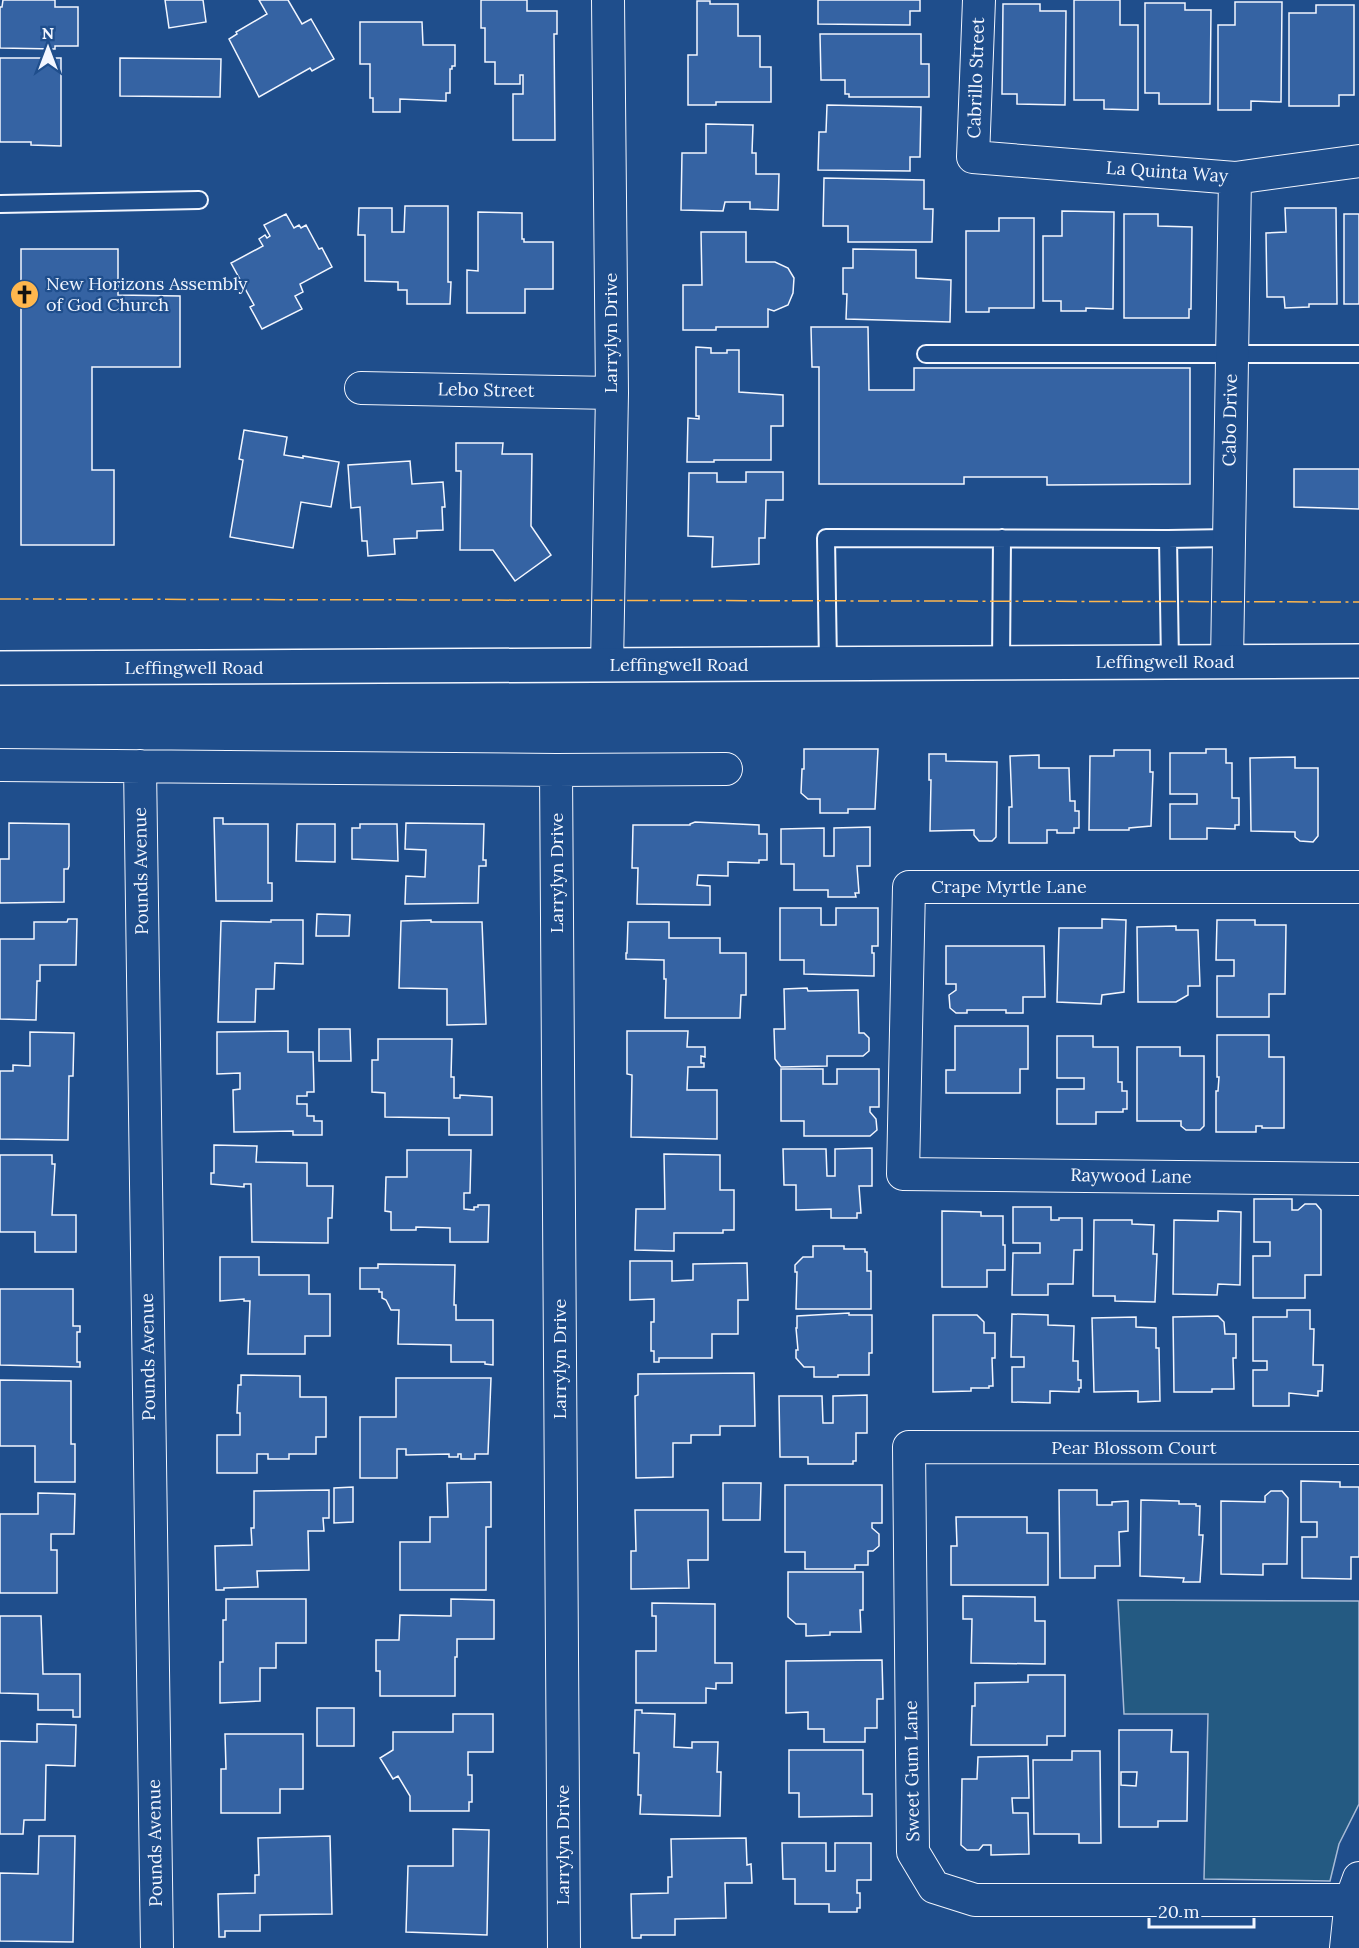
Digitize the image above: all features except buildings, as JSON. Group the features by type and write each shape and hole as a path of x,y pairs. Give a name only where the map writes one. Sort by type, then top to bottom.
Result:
{"main road":[{"name":"Leffingwell Road","path":"0,668 1359,661"}],"street":[{"name":"Larrylyn Drive","path":"608,665 612,393 609,0"},
{"name":"Cabrillo Street","path":"973,157 979,0"},
{"name":"La Quinta Way","path":"973,157 1235,178 1359,161"},
{"name":"Cabo Drive","path":"1227,662 1235,178"},
{"name":"Lebo Street","path":"361,388 612,393"},
{"path":"0,765 556,770 726,769"},
{"name":"Pounds Avenue","path":"140,766 157,1948"},
{"name":"Larrylyn Drive","path":"556,770 564,1948"},
{"name":"Crape Myrtle Lane","path":"903,1174 909,887 1359,887"},
{"name":"Raywood Lane","path":"903,1174 1359,1179"},
{"name":"Pear Blossom Court","path":"909,1447 1359,1448"},
{"name":"Sweet Gum Lane","path":"909,1447 913,1852 934,1887 975,1900 1355,1889"},
{"path":"1346,1948 1355,1889"}],"lane":[{"path":"0,204 199,200"},
{"path":"926,354 1359,354"},
{"path":"828,664 826,538 1229,538"},
{"path":"1001,663 1002,538"},
{"path":"1168,539 1170,662"}],"shaded area":[{"path":"1118,1600 1359,1601 1359,1804 1339,1844 1330,1881 1204,1879 1208,1714 1124,1714"}],"power":[{"path":"0,599 1359,602"}],"place":[{"name":"New Horizons Assembly of God Church","path":"25,294"}]}
